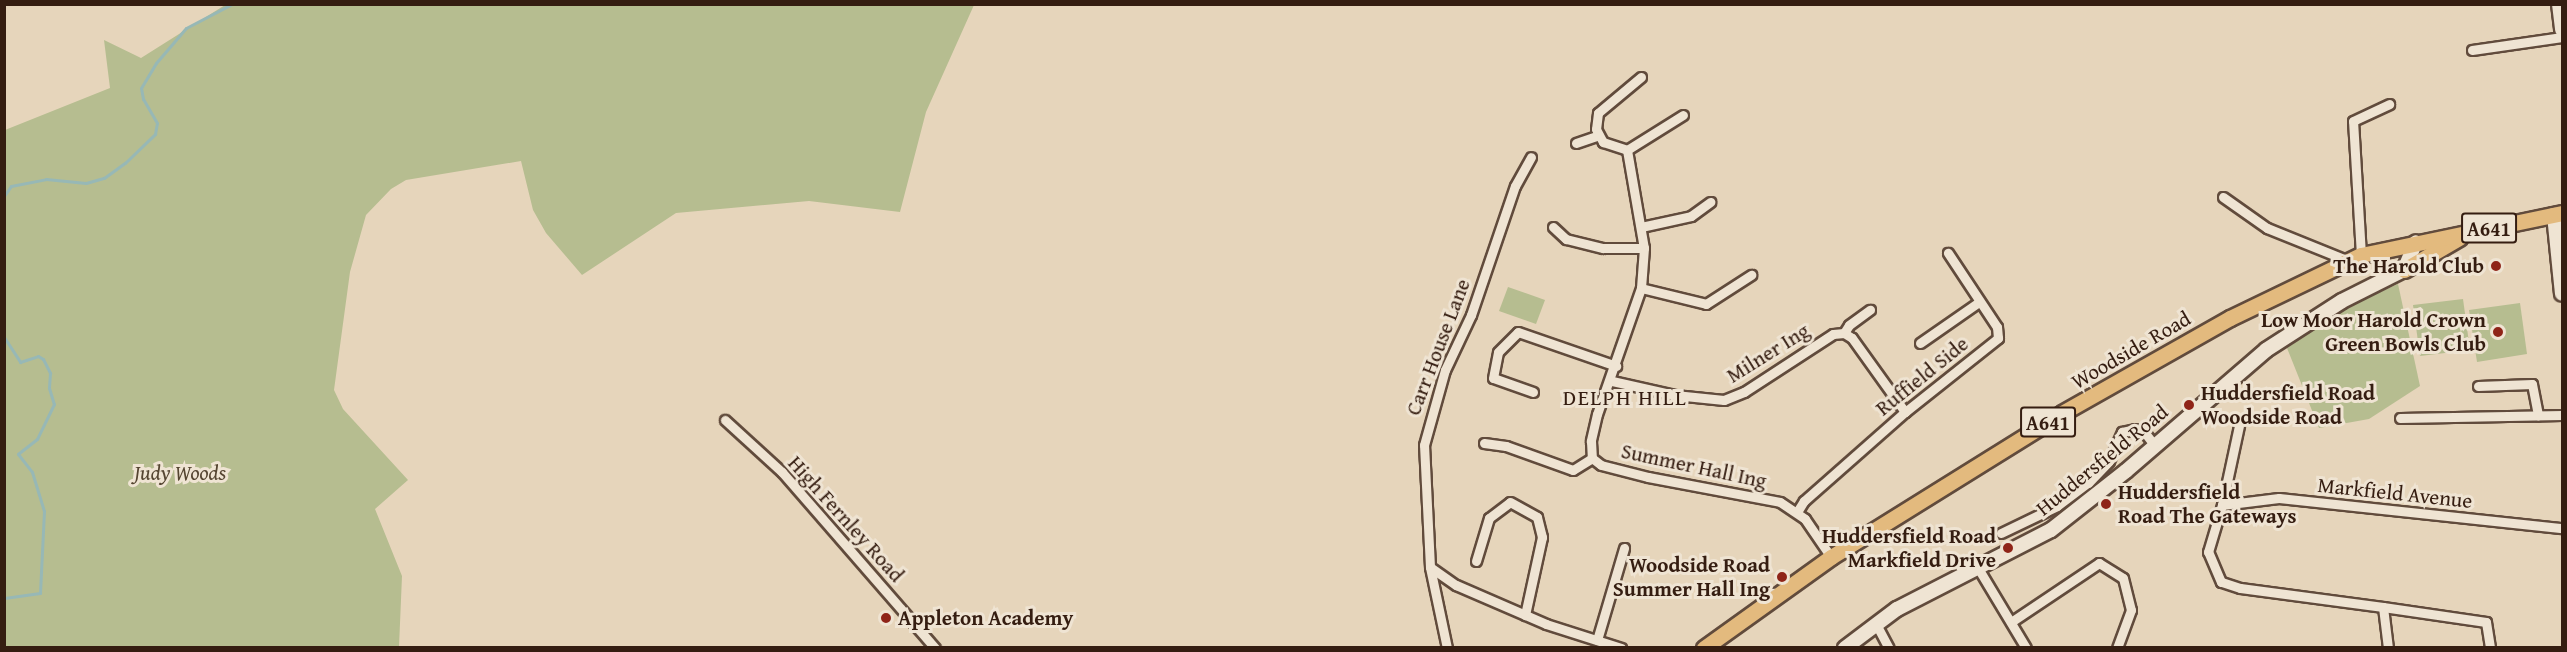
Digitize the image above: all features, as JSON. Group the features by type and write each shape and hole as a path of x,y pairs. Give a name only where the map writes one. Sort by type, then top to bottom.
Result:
{"main road":[{"path":"2559,4 2562,30"},
{"path":"2558,214 2562,294"},
{"name":"A641","path":"2416,242 2558,214"},
{"path":"2404,270 2473,231"},
{"path":"2404,270 2416,242"},
{"name":"Woodside Road","path":"1704,648 1831,557 2062,413 2230,318 2355,258 2416,242"},
{"name":"Huddersfield Road","path":"1845,648 1897,609 2051,530 2156,446 2266,350 2342,302 2404,270"}],"street":[{"path":"2472,50 2562,37"},
{"path":"1641,77 1603,106 1596,122 1599,135 1610,147 1627,150 1683,115"},
{"path":"2223,197 2266,228 2355,258 2353,121 2389,104"},
{"path":"1576,143 1599,135"},
{"name":"Summer Hall Ing","path":"1627,150 1644,248 1641,288 1612,381 1597,414 1592,458 1600,465 1780,502 1797,512 1831,557"},
{"name":"Carr House Lane","path":"1448,648 1430,567 1423,472 1428,420 1445,370 1471,315 1515,186 1531,157"},
{"path":"1641,227 1690,216 1710,202"},
{"path":"1553,227 1562,236 1603,248 1644,248"},
{"name":"Ruffield Side","path":"1797,512 1803,501 1905,412 1998,338 1997,327 1948,253"},
{"path":"1641,288 1706,304 1751,275"},
{"path":"1920,343 1979,302"},
{"path":"1844,333 1849,325 1870,310"},
{"path":"1533,392 1492,378 1498,352 1518,332 1616,366"},
{"name":"Milner Ing","path":"1612,381 1675,395 1724,400 1744,392 1833,334 1844,333 1852,338 1905,412"},
{"path":"2478,386 2532,384 2538,415"},
{"path":"2400,418 2562,415"},
{"name":"High Fernley Road","path":"725,420 782,472 935,648"},
{"path":"2239,426 2222,505 2208,552 2221,582 2240,588 2486,622 2490,648"},
{"path":"2001,533 2057,506 2088,483 2109,461 2122,432 2135,429 2145,433 2156,446"},
{"path":"1484,443 1506,446 1573,470 1592,458"},
{"name":"Markfield Avenue","path":"2222,505 2279,498 2562,528"},
{"path":"1476,561 1489,518 1510,502 1538,517 1542,537 1525,615"},
{"path":"1602,644 1624,548"},
{"path":"2011,622 2099,563 2123,578 2132,610 2117,648"},
{"path":"1430,567 1456,585 1525,615 1602,644 1621,648"},
{"path":"1978,568 2026,648"},
{"path":"2383,606 2388,648"},
{"path":"1876,624 1888,648"}],"green space":[{"name":"Judy Woods","path":"974,4 926,112 900,212 809,201 676,213 582,275 546,233 533,210 521,161 406,180 391,189 366,215 350,272 334,390 343,409 408,480 375,509 402,576 399,647 5,647 5,130 110,88 104,40 141,58 225,5"},
{"path":"2398,284 2420,386 2369,419 2319,428 2287,348 2347,307"},
{"path":"1508,287 1545,300 1536,324 1499,311"},
{"name":"Low Moor Harold Crown Green Bowls Club","path":"2463,299 2470,350 2420,356 2413,305"},
{"name":"Low Moor Harold Crown Green Bowls Club","path":"2520,303 2527,354 2477,362 2469,310"}],"waterway":[{"path":"4,196 11,186 46,179 86,183 104,178 125,163 155,134 157,123 143,99 141,88 156,63 186,28 232,4"},
{"path":"4,246 4,256"},
{"path":"4,337 20,362 38,356 43,359 50,373 49,388 54,404 37,439 18,454 32,472 44,511 40,593 4,598"}],"place":[{"name":"The Harold Club","path":"2496,266"},
{"name":"Low Moor Harold Crown Green Bowls Club","path":"2498,332"},
{"name":"Huddersfield Road Woodside Road","path":"2189,405"},
{"name":"Huddersfield Road The Gateways","path":"2106,504"},
{"name":"Huddersfield Road Markfield Drive","path":"2008,548"},
{"name":"Woodside Road Summer Hall Ing","path":"1782,577"},
{"name":"Appleton Academy","path":"886,618"}],"district":[{"name":"DELPH HILL","path":"1625,398"}]}
